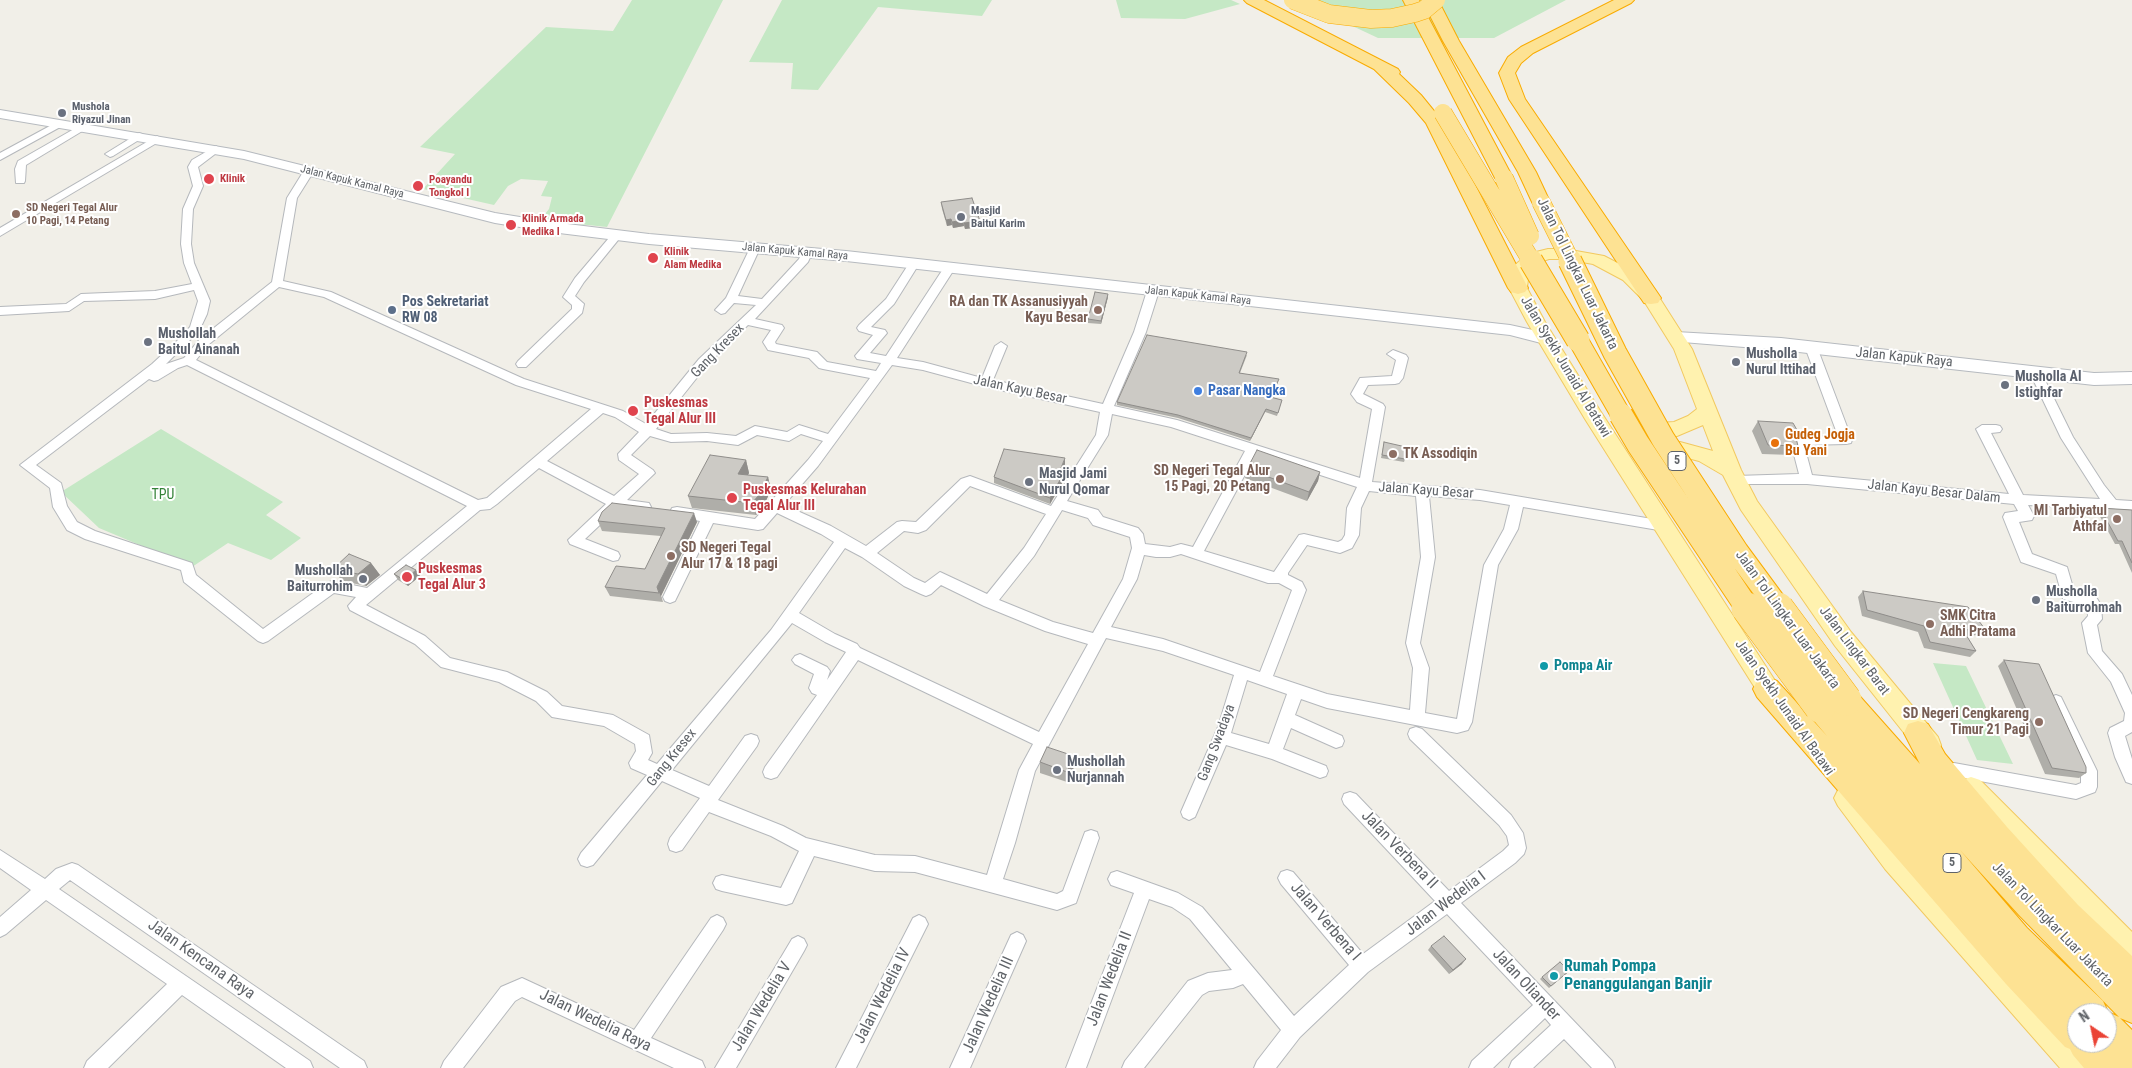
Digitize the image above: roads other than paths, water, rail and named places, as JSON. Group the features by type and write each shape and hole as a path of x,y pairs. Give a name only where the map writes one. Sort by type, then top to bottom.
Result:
{"highway":[{"path":"1238,0 1280,20 1345,42"},
{"path":"1252,0 1345,42 1400,70 1420,86 1439,109 1578,340"},
{"path":"1280,0 1379,65 1393,72 1439,109"},
{"path":"1293,0 1329,14 1371,19 1414,14 1424,10 1436,0"},
{"path":"1411,0 1504,178 1578,340"},
{"path":"1430,0 1451,41 1529,176"},
{"path":"1507,55 1551,34 1579,17 1599,0"},
{"path":"1626,0 1526,50 1514,60 1507,73 1517,99 1651,298"},
{"path":"1529,176 1495,93 1497,68 1507,55 1574,10"},
{"path":"1379,65 1415,99 1434,122 1518,288"},
{"name":"Jalan Tol Lingkar Luar Jakarta","path":"1529,176 1615,353 1663,440 1833,703 2016,938 2081,1003"},
{"name":"Jalan Tol Lingkar Luar Jakarta","path":"1578,340 1654,468 1758,624 1833,703 1919,784 2030,904 2132,1006"},
{"path":"1767,689 2018,972 2067,1024"},
{"path":"1918,733 1935,763 1996,837 2068,916 2132,980"},
{"path":"2117,1039 2132,1054"},
{"path":"2094,1053 2108,1068"}],"main road":[{"name":"Jalan Kapuk Kamal Raya","path":"0,114 216,149 495,218 618,234 914,264 1510,330 1540,330"},
{"name":"Jalan Lingkar Barat","path":"1518,288 1518,277 1521,270 1534,258 1548,254 1574,254 1598,260 1617,268 1635,281 1651,298 1676,337 1708,410 1733,475 1748,505 1843,639 1918,733 2132,952"},
{"name":"Jalan Syekh Junaid Al Batawi","path":"1518,288 1540,330 1592,414 1767,689 1894,860 2080,1068"},
{"name":"Jalan Kapuk Raya","path":"1676,337 1812,347 2094,379 2132,378"},
{"path":"1592,414 1642,431 1660,431 1677,429 1695,421 1708,410"},
{"path":"1633,476 1638,461 1651,451 1665,449 1680,449 1705,456 1733,475"}],"street":[{"path":"0,157 59,124"},
{"path":"20,181 22,163 81,128"},
{"path":"110,154 139,136"},
{"path":"0,233 157,140"},
{"path":"216,149 196,162 193,167 198,186 188,209 186,244 189,263 204,300 195,328 176,349 129,388 27,465 56,486 60,506 72,526 90,535 187,567 189,578 263,637 332,587 370,594"},
{"path":"89,423 108,407 160,372 188,361 204,342 277,283 292,198 309,171"},
{"path":"522,364 578,310 578,304 569,297 579,280 618,234"},
{"path":"721,310 730,299 755,248"},
{"name":"Gang Kresex","path":"613,556 574,540 648,473 624,456 648,431 703,362 737,328 766,303 804,260 807,253"},
{"name":"Jalan Kayu Besar","path":"914,264 890,302 863,328 881,333 861,356 923,366 986,383 1173,423 1252,450 1375,488 1480,496 1664,526"},
{"path":"538,462 616,503 758,524 813,463 831,439 889,361 949,268"},
{"path":"277,283 327,294 520,382 619,414 648,431 671,438 707,437 738,441 755,430 789,437 799,428 831,439"},
{"path":"0,311 68,307 82,298 155,295 199,286"},
{"path":"989,602 1030,552 1102,435 1107,408 1140,332 1153,291"},
{"path":"730,299 766,303"},
{"path":"746,321 778,328 769,342 772,347 813,355 823,365 878,375"},
{"path":"986,383 1001,346"},
{"path":"1807,479 1801,464 1797,443 1800,441 1846,440 1812,347"},
{"path":"1282,578 1283,568 1304,539 1310,539 1336,548 1347,544 1352,536 1354,508 1365,484 1379,407 1361,399 1357,394 1364,381 1395,380 1399,376 1402,358 1393,354"},
{"path":"188,361 473,504"},
{"path":"2036,373 2067,438 2112,505"},
{"path":"601,408 492,501 485,505 477,505 355,606 420,640 446,663 502,676 542,697 543,700 558,712 607,720 643,740 644,753 637,763 660,772 709,799 810,846 875,863 915,864 1057,902 1064,901 1070,897 1090,838"},
{"path":"1996,429 1982,429 2021,500 2027,516 2010,517 2026,558 2062,571 2068,595 2091,602 2094,605 2095,619 2089,623 2095,653 2117,678 2132,714 2131,725 2116,733 2123,757 2132,777"},
{"path":"1196,554 1252,450"},
{"name":"Jalan Kayu Besar Dalam","path":"1733,475 1807,479 2021,500 2132,506"},
{"path":"867,553 902,526 918,528 921,526 966,482 970,481 1056,508 1093,514 1098,521 1136,534 1139,548 1130,579 1027,770 1007,843 993,884"},
{"path":"1412,722 1421,668 1413,643 1428,557 1422,492"},
{"path":"774,506 826,530 867,553 909,582 926,590 940,578 989,602 1050,627 1163,645 1327,701 1412,722 1457,726 1464,722 1491,565 1511,529 1518,502"},
{"path":"670,597 709,517"},
{"path":"843,541 791,615 830,638 852,648 855,652 1042,741"},
{"path":"1139,548 1156,552 1170,552 1181,549 1268,577 1282,578 1297,586 1299,590 1264,680"},
{"name":"Gang Kresex","path":"587,859 791,615"},
{"path":"771,772 855,652"},
{"path":"800,660 822,671 817,688 827,692"},
{"name":"Gang Swadaya","path":"1189,812 1222,737 1242,673"},
{"path":"1954,770 2076,792 2089,787 2090,771 2049,688"},
{"path":"1274,753 1296,691"},
{"path":"1285,718 1336,741"},
{"name":"Jalan Wedelia I","path":"1264,1068 1294,1030 1362,966 1509,857 1518,848 1515,833 1505,820 1412,722"},
{"path":"1222,737 1274,753 1320,771"},
{"path":"676,844 751,741"},
{"name":"Jalan Verbena II","path":"1350,799 1448,902"},
{"path":"722,883 786,897 810,846"},
{"path":"0,858 303,1068"},
{"name":"Jalan Kencana Raya","path":"0,928 67,872 76,873 357,1068"},
{"name":"Jalan Verbena I","path":"1287,878 1362,966"},
{"path":"1117,879 1187,905 1196,913 1294,1030"},
{"name":"Jalan Wedelia II","path":"1076,1068 1144,890"},
{"name":"Jalan Oliander","path":"1448,902 1605,1068"},
{"path":"638,1041 718,924"},
{"name":"Jalan Wedelia IV","path":"846,1068 919,924"},
{"name":"Jalan Wedelia III","path":"960,1068 1017,941"},
{"name":"Jalan Wedelia V","path":"725,1068 798,945"},
{"path":"1132,1068 1195,988 1208,982 1233,980 1247,974"},
{"path":"94,1068 180,984"},
{"name":"Jalan Wedelia Raya","path":"451,1068 508,994 522,987 695,1068"},
{"path":"1479,1068 1545,1006"},
{"path":"1519,1068 1564,1026"}],"place":[{"name":"Mushola Riyazul Jinan","path":"62,113"},
{"name":"Klinik","path":"209,179"},
{"name":"Poayandu Tongkol I","path":"418,186"},
{"name":"SD Negeri Tegal Alur 10 Pagi, 14 Petang","path":"16,214"},
{"name":"Masjid Baitul Karim","path":"961,217"},
{"name":"Klinik Armada Medika I","path":"511,225"},
{"name":"Klinik Alam Medika","path":"653,258"},
{"name":"Pos Sekretariat RW 08","path":"392,310"},
{"name":"RA dan TK Assanusiyyah Kayu Besar","path":"1098,310"},
{"name":"Mushollah Baitul Ainanah","path":"148,342"},
{"name":"Musholla Nurul Ittihad","path":"1736,362"},
{"name":"Musholla Al Istighfar","path":"2005,385"},
{"name":"Pasar Nangka","path":"1198,391"},
{"name":"Puskesmas Tegal Alur III","path":"633,411"},
{"name":"Gudeg Jogja Bu Yani","path":"1775,443"},
{"name":"TK Assodiqin","path":"1393,454"},
{"name":"SD Negeri Tegal Alur 15 Pagi, 20 Petang","path":"1280,479"},
{"name":"Masjid Jami Nurul Qomar","path":"1029,482"},
{"name":"Puskesmas Kelurahan Tegal Alur III","path":"732,498"},
{"name":"MI Tarbiyatul Athfal","path":"2117,519"},
{"name":"SD Negeri Tegal Alur 17 & 18 pagi","path":"671,556"},
{"name":"Puskesmas Tegal Alur 3","path":"407,577"},
{"name":"Mushollah Baiturrohim","path":"363,579"},
{"name":"Musholla Baiturrohmah","path":"2036,600"},
{"name":"SMK Citra Adhi Pratama","path":"1930,624"},
{"name":"Pompa Air","path":"1544,666"},
{"name":"SD Negeri Cengkareng Timur 21 Pagi","path":"2039,722"},
{"name":"Mushollah Nurjannah","path":"1057,770"},
{"name":"Rumah Pompa Penanggulangan Banjir","path":"1554,976"}],"park label":[{"name":"TPU","path":"163,495"}]}
